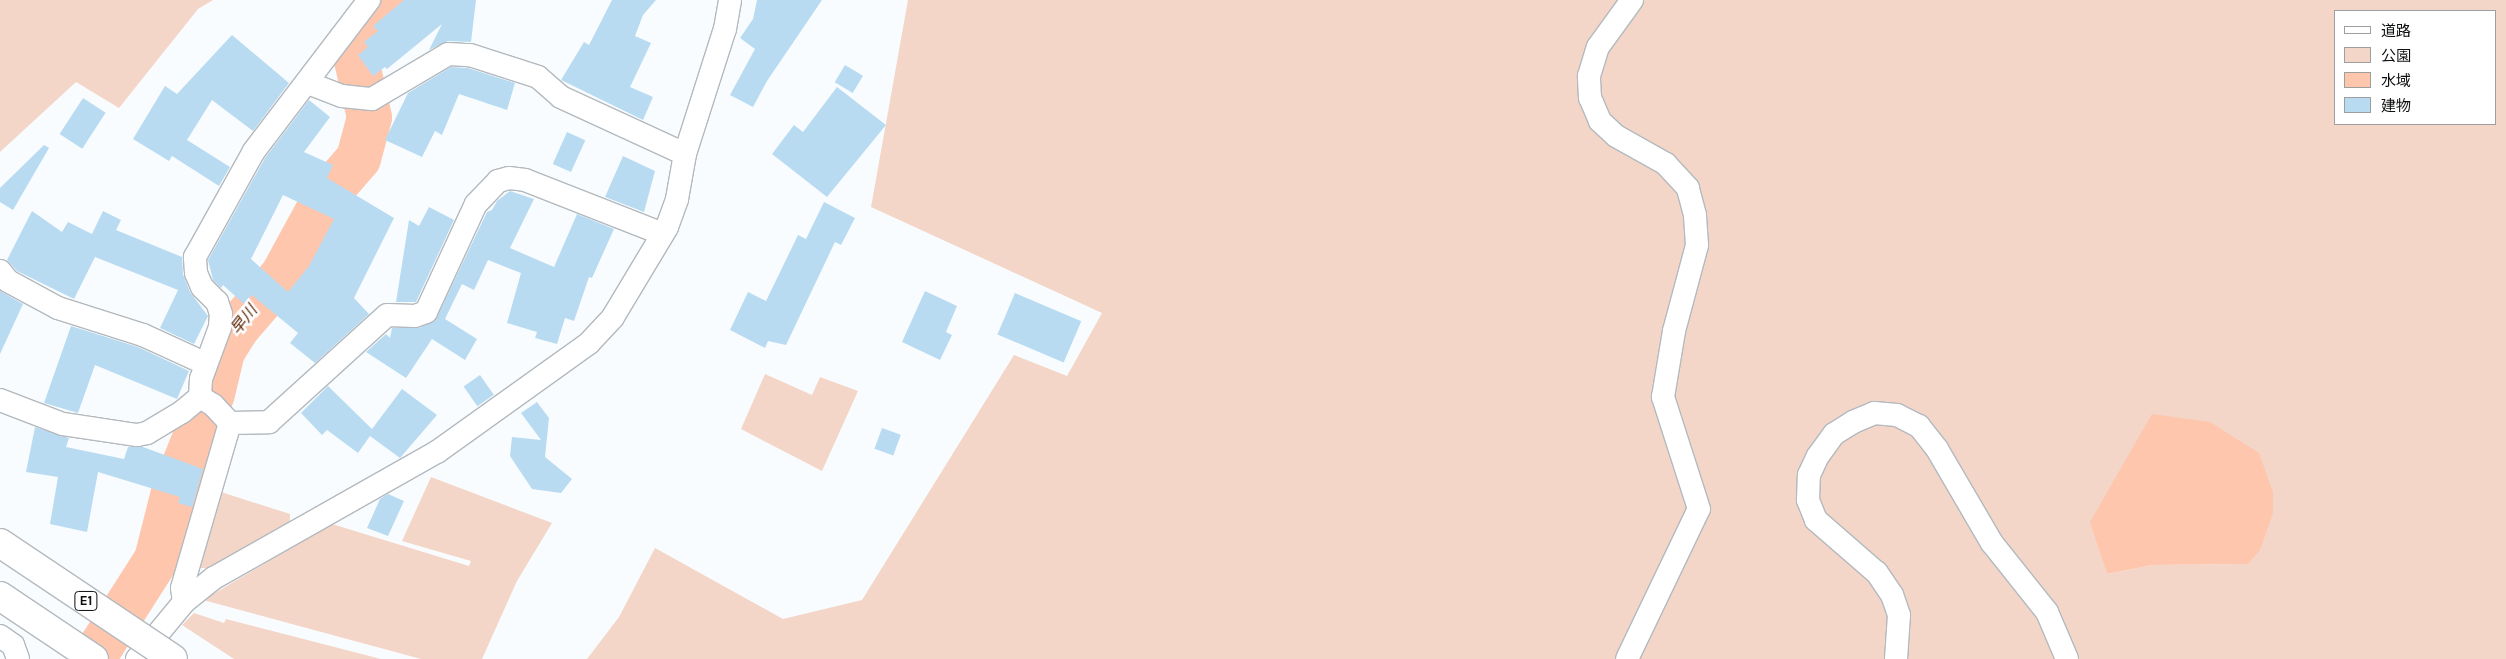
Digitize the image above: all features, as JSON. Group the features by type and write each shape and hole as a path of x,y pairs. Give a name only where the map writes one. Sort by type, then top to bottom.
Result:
{"highway":[{"name":"E1","path":"0,543 173,659"},
{"path":"0,596 94,659"}],"street":[{"path":"368,0 317,66 308,83 254,151 195,257 196,273 202,287 217,302 221,314 220,327 206,364 206,401 230,424 269,422 387,315 415,316 426,312 476,204 498,181 509,178 532,182 662,234"},
{"path":"136,659 184,602 214,578 437,452 589,343 613,317 662,234 677,199 685,154 725,29 730,0"},
{"path":"1627,659 1699,509 1663,398 1674,331 1697,245 1695,215 1688,188 1666,164 1616,136 1600,121 1590,98 1589,76 1598,47 1632,0"},
{"path":"308,83 342,96 365,99 448,54 470,55 538,77 561,96 685,154"},
{"path":"0,271 8,281 58,308 143,335 206,364"},
{"path":"0,400 63,424 137,435 147,433 175,416 206,401"},
{"path":"1896,659 1899,615 1892,595 1877,573 1816,520 1808,500 1809,475 1818,456 1834,434 1853,422 1874,414 1897,415 1919,426 1937,449 1992,543 2047,612 2064,647 2067,659"},
{"path":"184,602 182,588 230,424"},
{"path":"0,636 13,645 18,659"}],"green space":[{"path":"0,0 213,0 198,9 119,108 76,82 0,152"},
{"path":"908,0 2506,0 2506,659 587,659 619,617 655,548 783,619 862,600 1014,355 1067,376 1102,313 871,207","holes":["2091,522 2248,564 2153,565 2107,574"]},
{"path":"765,374 812,395 820,377 858,391 822,471 741,429"},
{"path":"431,477 552,523 517,581 482,659 421,659 203,600 332,524 469,566 471,561 402,541"},
{"path":"218,491 290,514 290,521 208,568 195,568"},
{"path":"194,613 224,623 226,619 381,659 234,659 182,625"}],"water":[{"path":"2152,414 2210,422 2259,453 2273,492 2273,513 2260,550 2248,564 2153,565 2107,574 2090,522"}],"building":[{"path":"404,0 476,0 471,42 448,41 429,50 442,24 387,69 385,67 373,76 358,55 368,47 364,42 378,31 373,26"},
{"path":"612,0 656,0 643,15 635,36 651,43 630,87 653,97 643,120 561,80 584,42 589,45"},
{"path":"757,0 822,0 767,81 753,107 730,95 755,49 740,38 753,19"},
{"path":"232,35 289,83 253,131 212,100 187,140 230,167 219,186 172,156 169,161 133,139 165,86 177,94"},
{"path":"845,65 863,76 853,93 835,82"},
{"path":"451,67 468,68 515,83 507,110 459,94 442,135 435,131 422,157 385,140 408,93"},
{"path":"837,87 886,125 827,197 772,154 794,125 803,132"},
{"path":"83,98 106,113 82,149 60,134"},
{"path":"309,100 330,117 304,152 333,165 327,178 394,218 354,298 369,314 315,363 290,343 298,333 252,295 244,304 223,285 221,288 213,280 208,260 265,158","holes":["283,195 334,219 309,266 288,292 251,259"]},
{"path":"567,132 585,140 571,172 553,164"},
{"path":"44,145 49,148 13,210 0,202 0,188"},
{"path":"623,156 655,171 644,212 605,197"},
{"path":"510,191 534,199 510,248 554,267 577,214 614,229 592,278 589,277 574,321 565,318 557,344 535,338 537,332 507,323 521,273 488,260 474,290 462,284 445,319 477,339 465,360 432,339 406,378 366,352 386,334 390,338 392,328 419,328 435,321 487,212 492,210 497,201"},
{"path":"824,202 855,218 841,245 835,242 786,345 768,341 765,348 730,330 748,292 766,301 798,235 806,239"},
{"path":"429,207 454,220 416,302 396,302 409,220 419,226"},
{"path":"32,211 62,232 68,222 92,234 103,211 121,220 116,230 182,257 183,274 190,292 208,316 194,344 160,328 178,290 95,257 74,299 17,271 7,260"},
{"path":"0,291 23,304 0,354"},
{"path":"925,291 957,306 946,332 952,335 940,360 902,342"},
{"path":"1015,293 1081,321 1064,363 997,334"},
{"path":"71,326 138,347 189,371 177,399 95,365 78,413 44,403"},
{"path":"480,375 494,395 477,406 464,386"},
{"path":"328,386 372,429 402,389 437,415 400,458 370,436 358,453 327,430 322,435 301,413"},
{"path":"537,402 549,418 545,457 572,479 561,493 532,489 510,456 512,437 541,440 521,413"},
{"path":"35,427 69,438 66,447 124,459 128,447 143,447 203,469 192,507 178,503 180,497 98,472 87,532 50,524 58,477 26,472"},
{"path":"882,428 901,435 893,456 874,449"},
{"path":"388,494 404,501 388,536 367,528 380,499"}],"waterway":[{"name":"早川","path":"92,659 156,559 174,488 212,393 222,351 237,327 282,275 325,196 358,158 369,117 356,60 355,38 367,20 393,0"}]}
